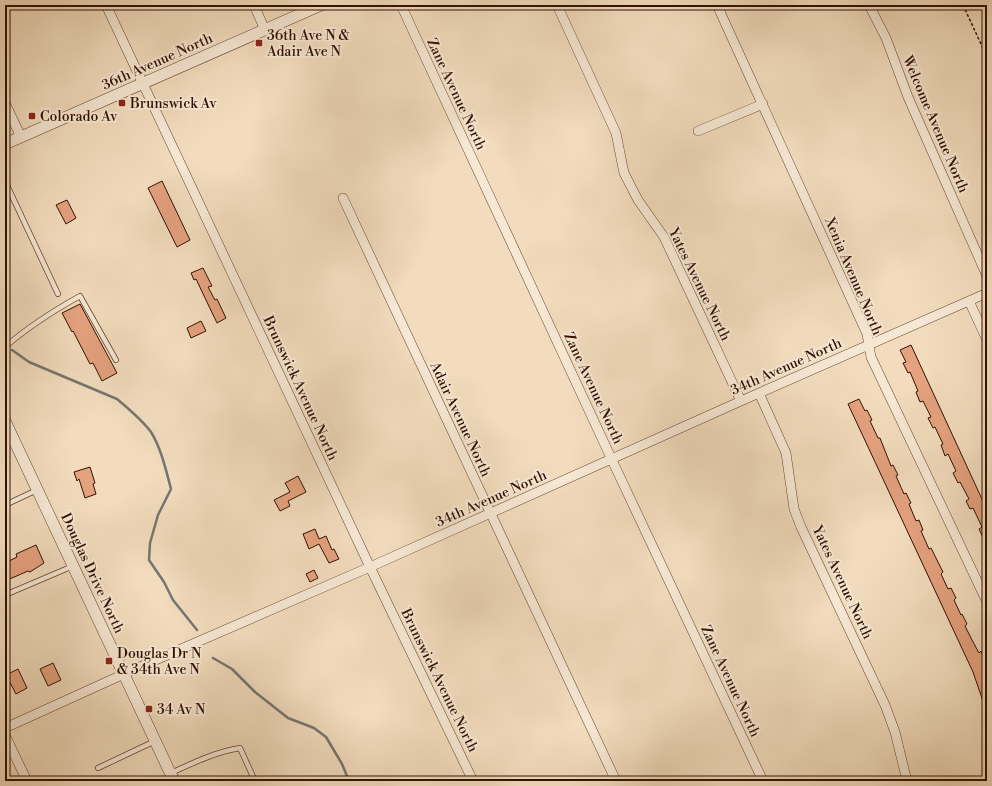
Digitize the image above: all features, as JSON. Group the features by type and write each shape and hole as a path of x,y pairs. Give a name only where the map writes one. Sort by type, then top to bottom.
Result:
{"street":[{"name":"Brunswick Avenue North","path":"106,5 144,83 370,567 473,781"},
{"path":"254,5 266,30"},
{"name":"36th Avenue North","path":"5,144 321,5"},
{"name":"Zane Avenue North","path":"400,5 763,781"},
{"name":"Yates Avenue North","path":"557,5 616,134 624,173 638,200 664,237 741,401"},
{"name":"Xenia Avenue North","path":"717,5 867,334 872,357 987,602"},
{"name":"Welcome Avenue North","path":"869,5 886,38 908,97 987,276"},
{"path":"5,103 21,137"},
{"path":"698,131 763,104"},
{"name":"Adair Avenue North","path":"343,198 616,781"},
{"name":"34th Avenue North","path":"5,728 987,293"},
{"path":"969,301 987,340"},
{"name":"Yates Avenue North","path":"759,393 786,453 794,509 885,705 895,732 907,781"},
{"name":"Douglas Drive North","path":"6,424 172,777"},
{"path":"5,735 27,781"}],"lane":[{"path":"5,181 58,294"},
{"path":"5,347 54,310 80,296 116,360"},
{"path":"5,504 37,490"},
{"path":"5,595 73,566"},
{"path":"98,768 155,741"},
{"path":"172,777 203,758 240,748 255,781"}],"path":[{"path":"963,5 987,57"}],"building":[{"path":"162,181 190,240 177,247 148,188"},
{"path":"67,200 76,218 66,224 56,205"},
{"path":"203,268 212,286 208,287 215,300 217,299 226,318 217,323 196,279 194,280 191,273"},
{"path":"80,304 117,373 102,381 93,363 90,364 62,313"},
{"path":"201,321 206,331 191,338 187,328"},
{"path":"911,345 987,510 987,546 979,529 982,527 973,508 970,509 966,501 969,499 960,482 958,483 953,473 956,471 948,454 945,456 941,445 943,444 935,427 933,428 928,418 931,417 923,401 920,402 916,392 918,391 910,372 908,373 903,363 906,362 900,350"},
{"path":"859,399 865,411 867,410 872,420 870,421 878,438 880,438 891,466 893,465 898,475 896,476 904,494 906,493 911,503 909,504 916,521 919,520 923,530 921,531 929,549 931,548 943,572 941,574 948,589 951,588 956,598 954,600 967,624 965,626 979,653 981,651 985,661 982,662 987,675 987,706 985,707 973,672 848,404"},
{"path":"90,467 95,483 93,484 96,494 85,498 79,479 77,481 74,472"},
{"path":"298,476 306,492 288,501 290,506 280,511 274,500 290,492 285,483"},
{"path":"315,529 319,539 326,536 332,550 334,549 339,559 329,563 319,544 309,549 303,534"},
{"path":"36,545 44,563 30,572 28,571 5,581 5,563 17,557 16,554"},
{"path":"314,570 318,578 310,582 306,574"},
{"path":"53,663 61,680 48,686 40,669"},
{"path":"18,669 27,688 16,694 6,675"}],"waterway":[{"path":"12,350 29,362 117,399 139,419 155,438 171,489 158,515 150,543 149,560 164,582 173,600 197,630"},
{"path":"213,658 232,669 255,692 288,718 314,728 326,737 342,764 349,781"}],"place":[{"name":"36th Ave N & Adair Ave N","path":"259,43"},
{"name":"Brunswick Av","path":"122,103"},
{"name":"Colorado Av","path":"32,116"},
{"name":"Douglas Dr N & 34th Ave N","path":"109,661"},
{"name":"34 Av N","path":"149,709"}]}
